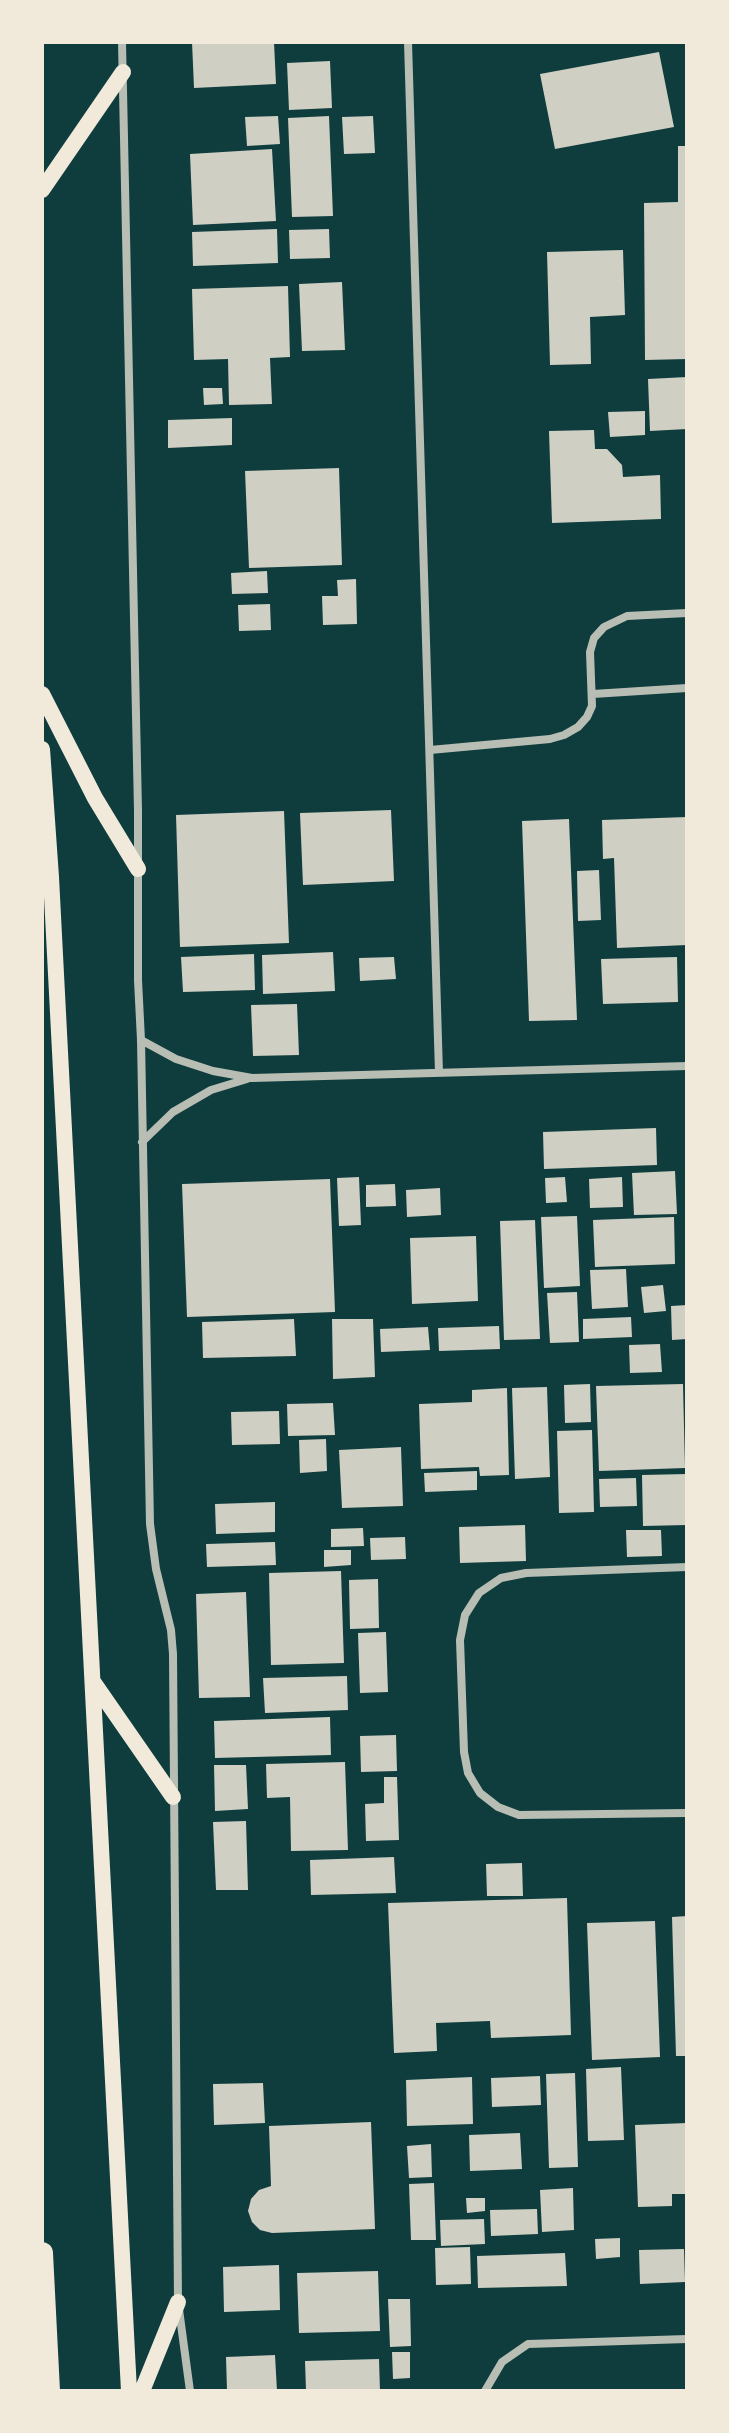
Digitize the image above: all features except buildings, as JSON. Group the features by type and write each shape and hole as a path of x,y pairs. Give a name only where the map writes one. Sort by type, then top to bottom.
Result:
{"highway":[{"path":"42,2253 49,2391"}],"main road":[{"path":"42,190 123,72"},
{"path":"42,694 95,798 138,869"},
{"path":"42,749 129,2391"},
{"path":"93,1682 173,1797"},
{"path":"142,2391 178,2302"}],"street":[{"path":"122,42 150,1524 156,1569 171,1630 176,1843 178,2302 190,2391"},
{"path":"408,42 439,1073"},
{"path":"430,750 550,739 564,735 587,717 592,706 590,652 594,638 604,627 627,616 687,613"},
{"path":"593,694 687,688"},
{"path":"141,1040 176,1059 213,1071 252,1078 687,1066"},
{"path":"142,1142 173,1112 211,1090 252,1078"},
{"path":"687,1567 526,1573 501,1578 479,1593 465,1615 460,1640 464,1752 468,1773 480,1793 498,1807 519,1815 687,1813"},
{"path":"485,2391 502,2362 528,2344 687,2339"}]}
